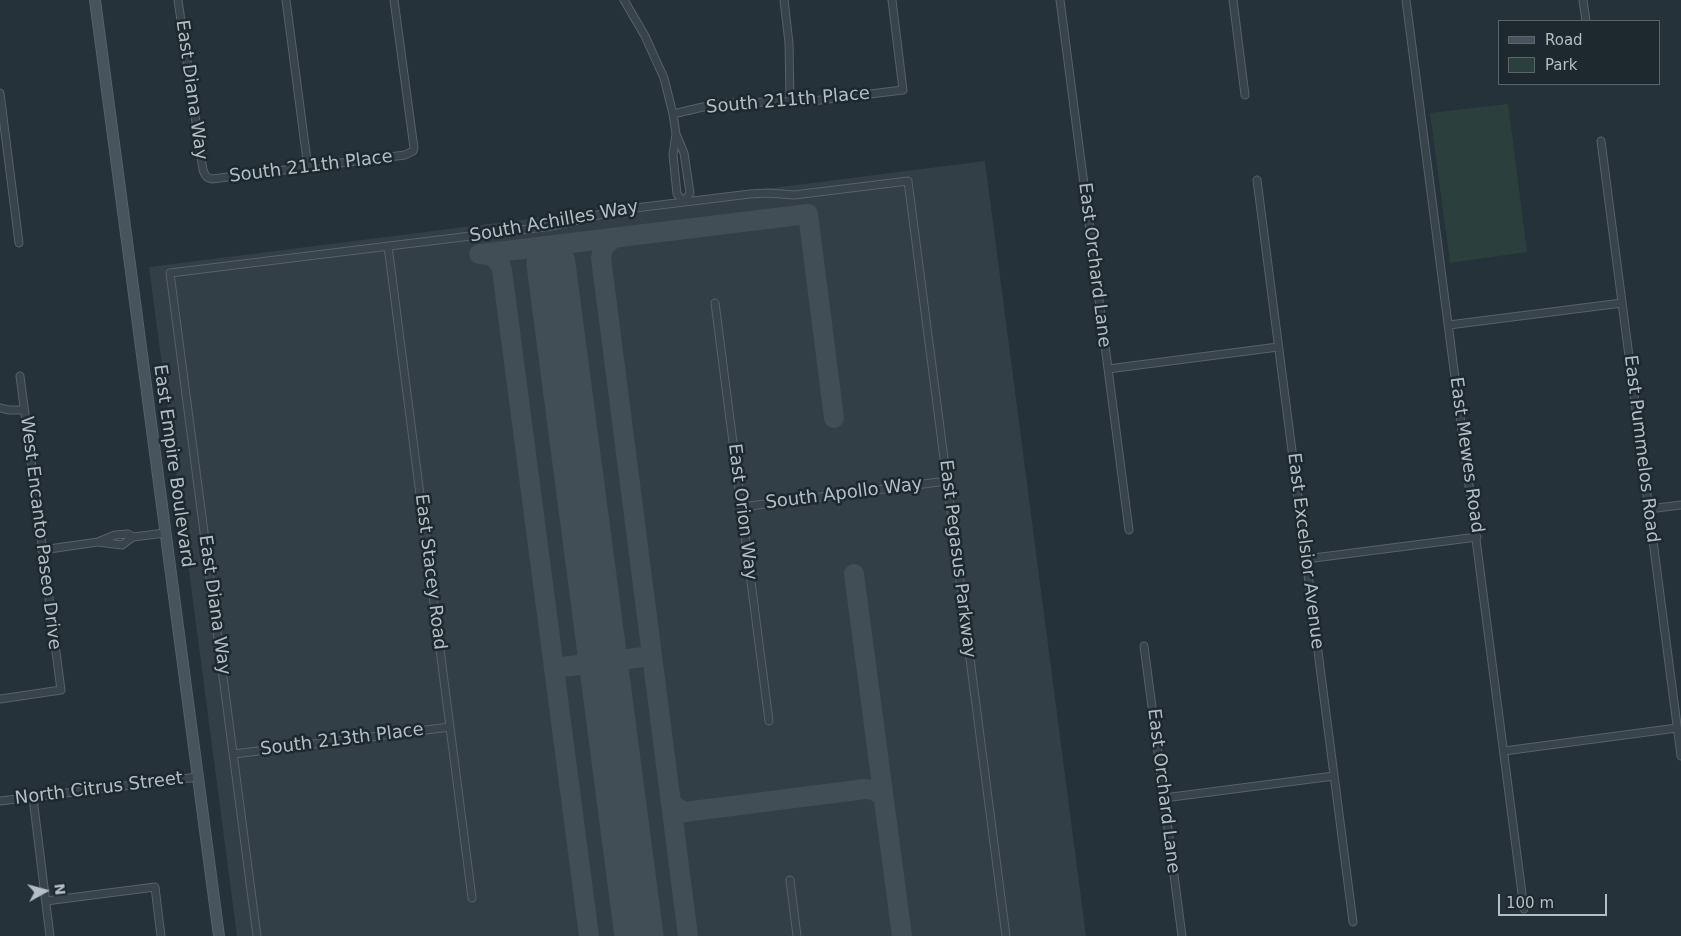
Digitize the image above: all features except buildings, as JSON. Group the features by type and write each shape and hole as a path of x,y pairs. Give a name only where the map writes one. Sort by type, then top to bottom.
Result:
{"street":[{"name":"East Empire Boulevard","path":"95,0 219,936"},
{"name":"East Diana Way","path":"178,0 203,170 208,178"},
{"path":"286,0 308,168"},
{"name":"South 211th Place","path":"208,178 308,168 405,155 413,151 394,0"},
{"path":"624,0 646,36 664,78 676,134 684,153 690,193 684,202 677,194 673,155 676,134"},
{"path":"784,0 789,43 790,102"},
{"name":"South 211th Place","path":"673,114 731,103 790,102 903,90 892,0"},
{"name":"East Orchard Lane","path":"1060,0 1129,530"},
{"path":"1233,0 1246,95"},
{"name":"East Mewes Road","path":"1406,0 1524,909"},
{"path":"1583,0 1586,20"},
{"path":"0,93 20,243"},
{"name":"East Pummelos Road","path":"1601,141 1681,756"},
{"name":"East Excelsior Avenue","path":"1257,180 1353,922"},
{"name":"South Achilles Way","path":"170,274 552,226 606,212 684,202 750,194 794,195 908,181"},
{"name":"East Pegasus Parkway","path":"908,181 1006,936"},
{"name":"East Stacey Road","path":"388,246 472,898"},
{"name":"East Diana Way","path":"170,274 257,936"},
{"name":"East Orion Way","path":"715,303 769,721"},
{"path":"1448,325 1622,303"},
{"path":"1108,369 1278,348"},
{"name":"West Encanto Paseo Drive","path":"0,699 61,690 20,376"},
{"path":"0,408 24,410"},
{"name":"South Apollo Way","path":"742,507 947,481"},
{"path":"1649,509 1681,505"},
{"path":"42,550 98,542 115,535 128,534 133,537 165,533"},
{"path":"115,535 116,545"},
{"path":"98,542 116,545 126,544 133,537"},
{"path":"1306,559 1477,537"},
{"name":"East Orchard Lane","path":"1144,646 1182,936"},
{"name":"South 213th Place","path":"234,754 450,727"},
{"path":"1504,751 1677,728"},
{"path":"1164,798 1334,776"},
{"name":"North Citrus Street","path":"0,801 198,777"},
{"path":"33,798 50,936"},
{"path":"790,880 797,936"},
{"path":"46,901 155,887 161,936"}],"shaded area":[{"path":"985,161 1086,936 237,936 149,267"}],"green space":[{"path":"1508,104 1527,252 1450,263 1430,113"}],"taxiway":[{"path":"481,254 808,214 834,418"},
{"path":"616,237 602,251 601,258 688,936"},
{"path":"479,254 494,258 499,262 502,270 589,936"},
{"path":"854,574 902,936"},
{"path":"554,668 652,656"},
{"path":"671,802 685,812 865,789 876,792 884,799"}],"runway":[{"path":"551,264 639,936"}]}
